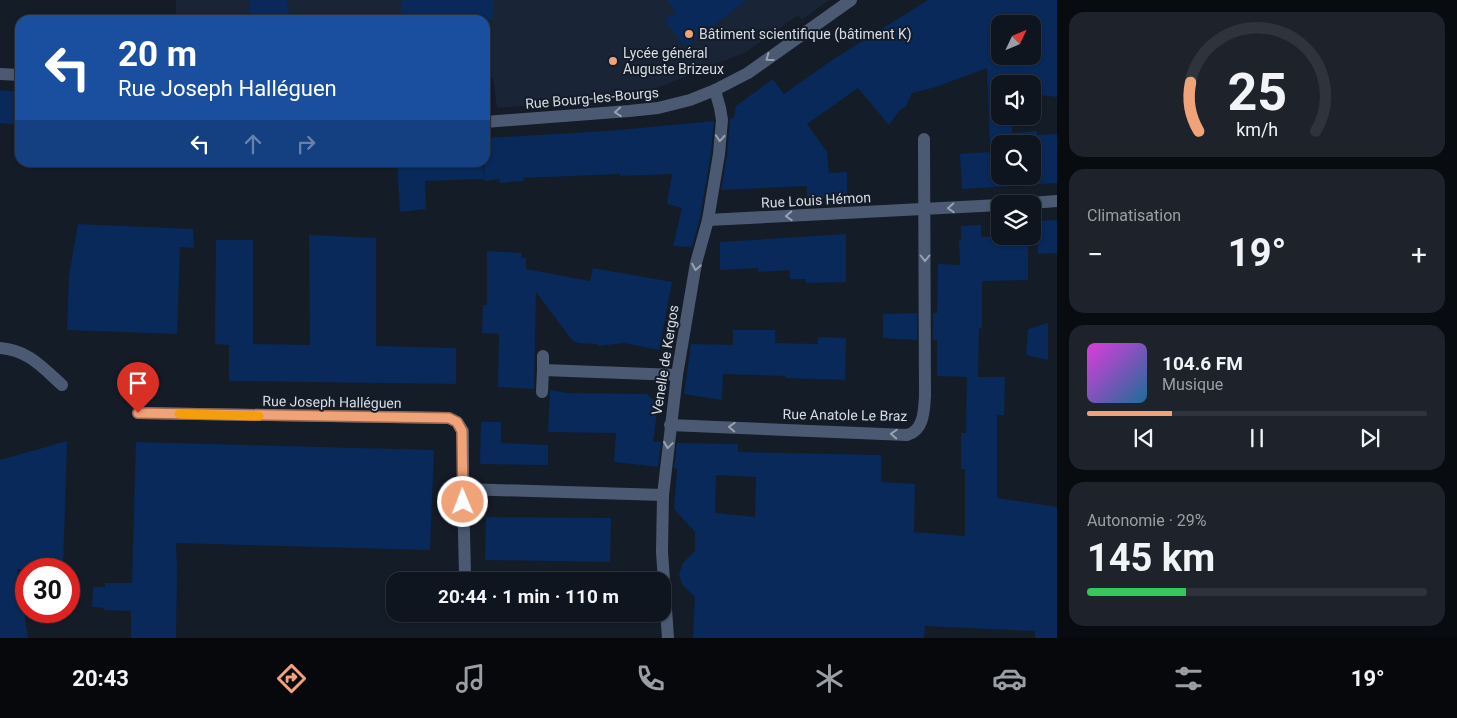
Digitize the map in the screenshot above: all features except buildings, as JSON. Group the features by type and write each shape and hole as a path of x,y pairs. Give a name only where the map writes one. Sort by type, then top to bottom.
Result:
{"street":[{"name":"Rue Bourg-les-Bourgs","path":"490,122 658,108 690,100 715,90 756,67 851,0"},
{"path":"0,74 15,75"},
{"name":"Venelle de Kergos","path":"668,638 662,552 662,495 677,375 696,263 708,220 719,154 720,108 715,90"},
{"path":"924,139 925,209"},
{"path":"1041,203 1057,202"},
{"name":"Rue Louis Hémon","path":"708,220 991,205"},
{"name":"Rue Anatole Le Braz","path":"670,425 906,435 913,433 922,419 925,396 925,209"},
{"path":"0,348 19,351 27,355 62,385"},
{"path":"542,392 543,356"},
{"path":"542,370 677,375"},
{"name":"Rue Joseph Halléguen","path":"138,413 449,418 457,422 462,431 465,572"},
{"path":"463,488 662,495"}],"shaded area":[{"name":"Lycée général Auguste Brizeux","path":"176,0 829,0 802,20 798,15 746,52 635,97 497,108 493,78 490,78 490,15 176,15"}],"slow traffic":[{"path":"179,414 259,416"}],"place":[{"name":"Bâtiment scientifique (bâtiment K)","path":"689,34"},
{"name":"Lycée général Auguste Brizeux","path":"613,61"}],"route":[{"path":"138,413 449,418 457,422 462,431 463,502"}]}
